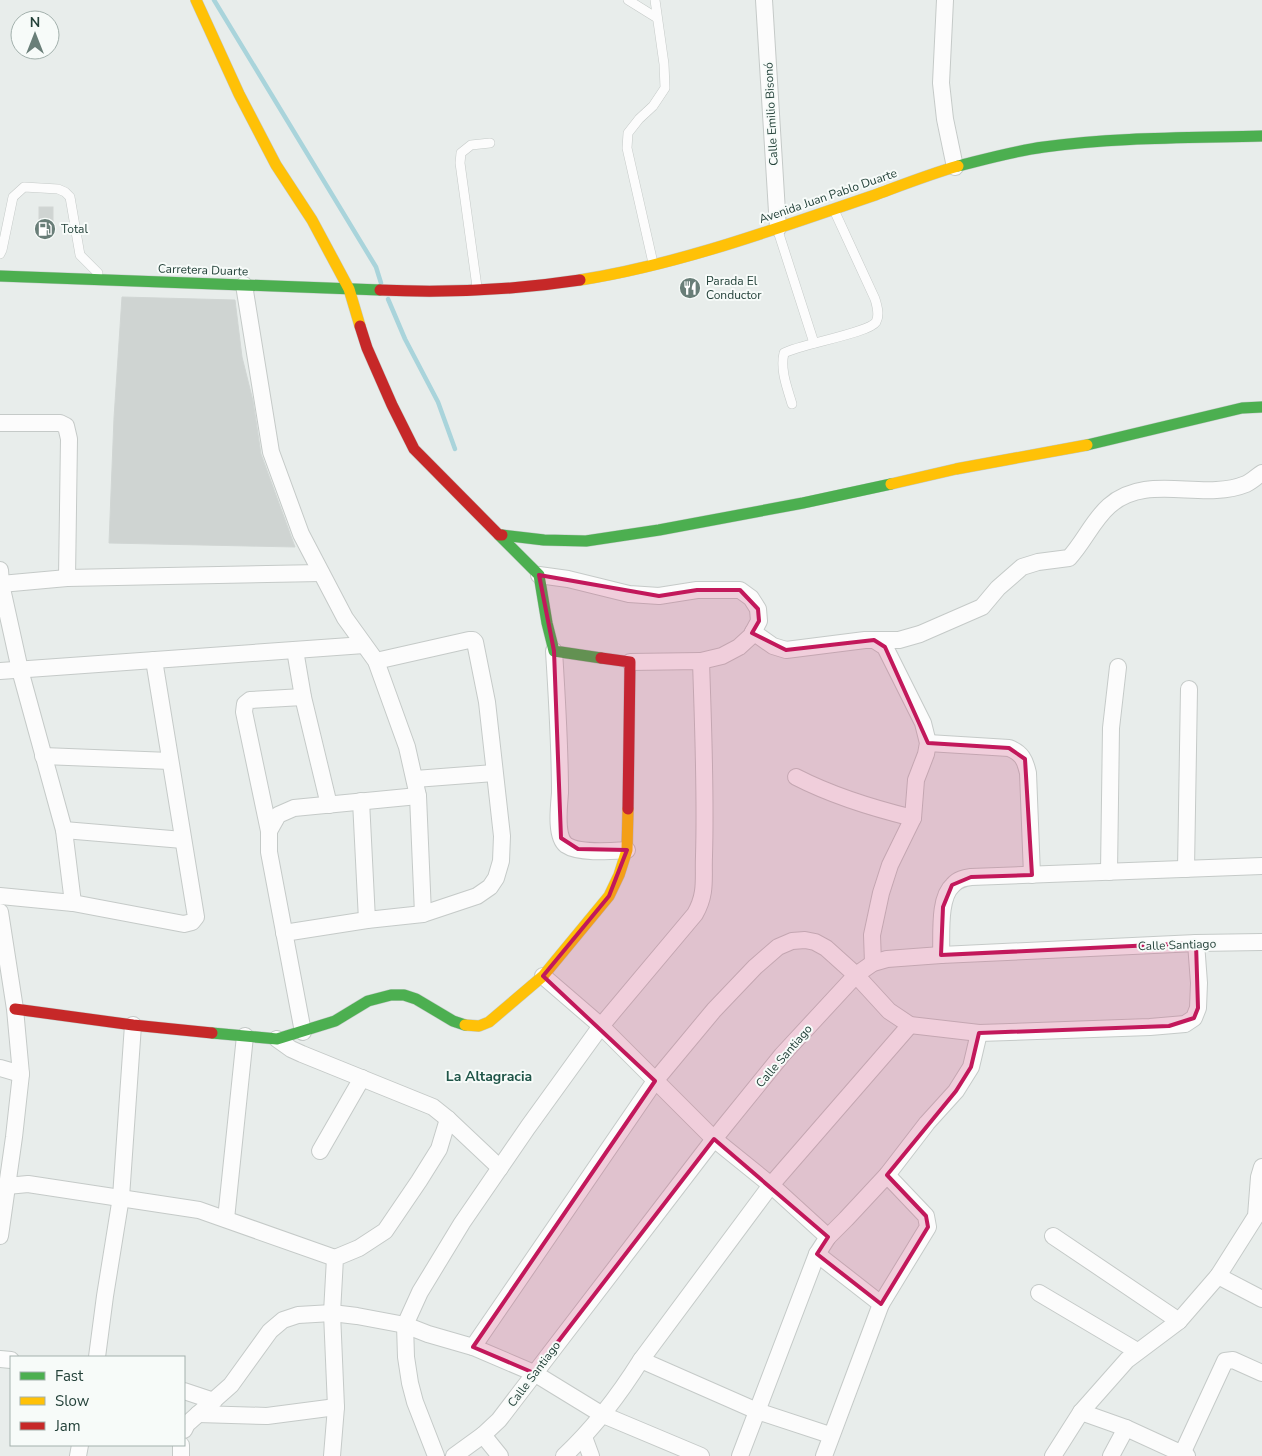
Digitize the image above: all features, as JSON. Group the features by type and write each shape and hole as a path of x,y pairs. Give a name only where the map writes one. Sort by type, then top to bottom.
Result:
{"street":[{"path":"196,0 239,94 276,165 312,220 349,289 367,348 414,449 539,575 554,651 558,707 559,828 561,838 566,845 578,849 594,851 627,850"},
{"name":"Calle Emilio Bisonó","path":"764,0 778,228"},
{"path":"944,0 941,83 945,119 955,167"},
{"name":"Avenida Juan Pablo Duarte","path":"405,291 478,290 545,285 617,274 653,266 778,228 955,167 1033,149 1106,140 1262,136"},
{"name":"Carretera Duarte","path":"0,276 405,291"},
{"path":"244,285 271,452 300,534 345,618 376,661 408,746 418,796 423,914"},
{"path":"500,535 544,540 586,541 659,530 804,503 956,469 1067,450 1242,408 1262,407"},
{"path":"0,423 60,423 66,426 69,439 67,578"},
{"path":"753,632 773,646 786,650 865,640 899,640 920,634 982,607 998,588 1022,567 1038,562 1069,558 1109,506 1133,492 1162,488 1202,491 1228,489 1248,483 1262,472"},
{"path":"73,903 64,830 20,670 1,577 67,578 321,573"},
{"path":"539,575 568,579 629,594 659,596 697,590 740,590 751,598 758,609 759,621 753,632 739,647 722,656 702,661 630,662 554,651"},
{"path":"284,934 367,920 423,914 477,896 490,887 496,878 501,860 502,836 487,702 475,642 469,640 376,661"},
{"path":"873,962 872,935 880,893 890,865 912,818 916,780 928,743 923,723 885,647 874,640"},
{"path":"0,671 364,645"},
{"path":"295,650 303,697 330,805"},
{"path":"0,896 73,903 184,924 192,922 196,917 154,660"},
{"path":"436,1456 410,1383 406,1357 405,1325 420,1292 462,1223 601,1026 695,914 703,897 705,885 703,871 705,819 702,661"},
{"path":"14,1009 133,1025 277,1039 335,1021 350,1010 368,1001 391,995 404,995 416,999 464,1025 479,1026 489,1022 543,976 608,896 619,875 627,850 630,662"},
{"path":"1109,872 1111,728 1118,667"},
{"path":"1186,869 1188,689"},
{"path":"303,697 250,700 245,704 244,712 268,831 284,934 303,1032"},
{"path":"928,743 1009,748 1018,751 1025,759 1028,773 1032,875"},
{"path":"44,756 170,760"},
{"path":"415,779 494,773"},
{"path":"796,777 820,789 869,807 912,818"},
{"path":"268,831 278,816 294,808 418,796"},
{"path":"362,801 367,920"},
{"path":"64,830 183,840"},
{"path":"942,955 943,907 947,892 960,879 971,877 1262,866"},
{"path":"0,912 21,1074 0,1236"},
{"path":"473,1347 655,1080 714,1010 778,947 792,941 805,940 815,942 826,948 856,975 889,1011 910,1025 979,1034 1184,1024 1194,1018 1198,1008 1200,984 1196,943"},
{"name":"Calle Santiago","path":"454,1456 483,1435 499,1420 714,1139 782,1055 856,975 873,962 887,959 942,955 1196,943 1262,942"},
{"path":"543,976 601,1026 714,1139 771,1185 828,1237"},
{"path":"97,1356 121,1197 133,1025"},
{"path":"564,1456 584,1437 621,1391 641,1360 771,1185 910,1025"},
{"path":"740,1456 818,1254 828,1237 887,1175 956,1091 971,1068 979,1034"},
{"path":"226,1219 244,1036"},
{"path":"277,1039 290,1049 433,1107 500,1168"},
{"path":"0,1068 21,1074"},
{"path":"320,1151 362,1078"},
{"path":"7,1186 28,1184 200,1210 335,1258 359,1248 385,1230 439,1149 448,1119"},
{"path":"1053,1456 1081,1412 1127,1360 1179,1321 1218,1276 1259,1216 1259,1177 1262,1167"},
{"path":"824,1456 830,1435 882,1304 928,1227 926,1216 887,1175"},
{"path":"1053,1236 1179,1321"},
{"path":"818,1254 882,1304"},
{"path":"332,1456 336,1407 332,1313 335,1258"},
{"path":"1218,1276 1262,1300"},
{"path":"1039,1293 1137,1351"},
{"path":"185,1428 187,1424 231,1385 270,1331 283,1320 298,1314 332,1313 405,1325 473,1347 534,1373 601,1414 700,1456"},
{"path":"641,1360 756,1411 830,1435"},
{"path":"1081,1412 1126,1428 1183,1455 1225,1361 1233,1360 1262,1373"},
{"path":"185,1392 214,1401"},
{"path":"198,1414 267,1416 336,1407"},
{"path":"1111,1456 1126,1428"},
{"path":"483,1435 500,1456"},
{"path":"584,1437 591,1456"}],"lane":[{"path":"628,0 657,18"},
{"path":"653,266 627,148 628,133 653,106 664,88 664,64 655,0"},
{"path":"478,290 460,163 461,153 470,146 490,142"},
{"path":"0,254 13,198 18,192 24,187 58,189 70,197 80,255 98,273 113,280"},
{"path":"792,404 782,370 784,353 814,342 868,328 876,321 878,310 875,299 834,208"},
{"path":"778,228 814,342"}],"highlighted area":[{"path":"539,575 659,596 697,590 740,590 758,609 759,621 752,633 786,650 874,640 885,647 928,743 1009,748 1025,759 1032,875 971,877 952,885 943,907 941,955 1196,943 1198,1008 1194,1018 1169,1026 979,1033 971,1067 956,1091 887,1175 926,1216 928,1227 881,1304 817,1254 828,1237 714,1139 534,1373 473,1347 655,1081 543,976 609,896 627,850 578,849 561,838 554,651"}],"building":[{"path":"39,207 53,207 53,233 39,233"},
{"path":"122,297 235,300 242,357 253,401 261,454 295,547 109,543 114,418"}],"waterway":[{"path":"214,0 376,267 381,283"},
{"path":"388,299 405,339 438,402 455,449"}],"traffic: fast":[{"path":"958,166 1000,155 1044,147 1098,141 1262,136"},
{"path":"0,276 380,290"},
{"path":"1087,445 1242,408 1262,407"},
{"path":"502,535 544,540 586,541 659,530 803,503 891,484"},
{"path":"499,535 539,575 554,651 601,658"},
{"path":"212,1033 277,1039 335,1021 368,1001 391,995 404,995 416,999 453,1021 465,1025"}],"traffic: slow":[{"path":"196,0 239,94 276,165 312,220 349,289 360,326"},
{"path":"580,280 655,265 729,244 958,166"},
{"path":"891,484 956,469 1087,445"},
{"path":"465,1025 479,1026 489,1022 543,976 609,896 619,875 627,850 628,809"}],"traffic: jam":[{"path":"380,290 480,290 580,280"},
{"path":"360,326 367,348 392,405 414,449 499,535 502,535"},
{"path":"601,658 630,662 628,809"},
{"path":"15,1009 133,1025 212,1033"}],"place":[{"name":"Total","path":"45,229"},
{"name":"Parada El Conductor","path":"690,288"}],"district":[{"name":"La Altagracia","path":"489,1076"}]}
